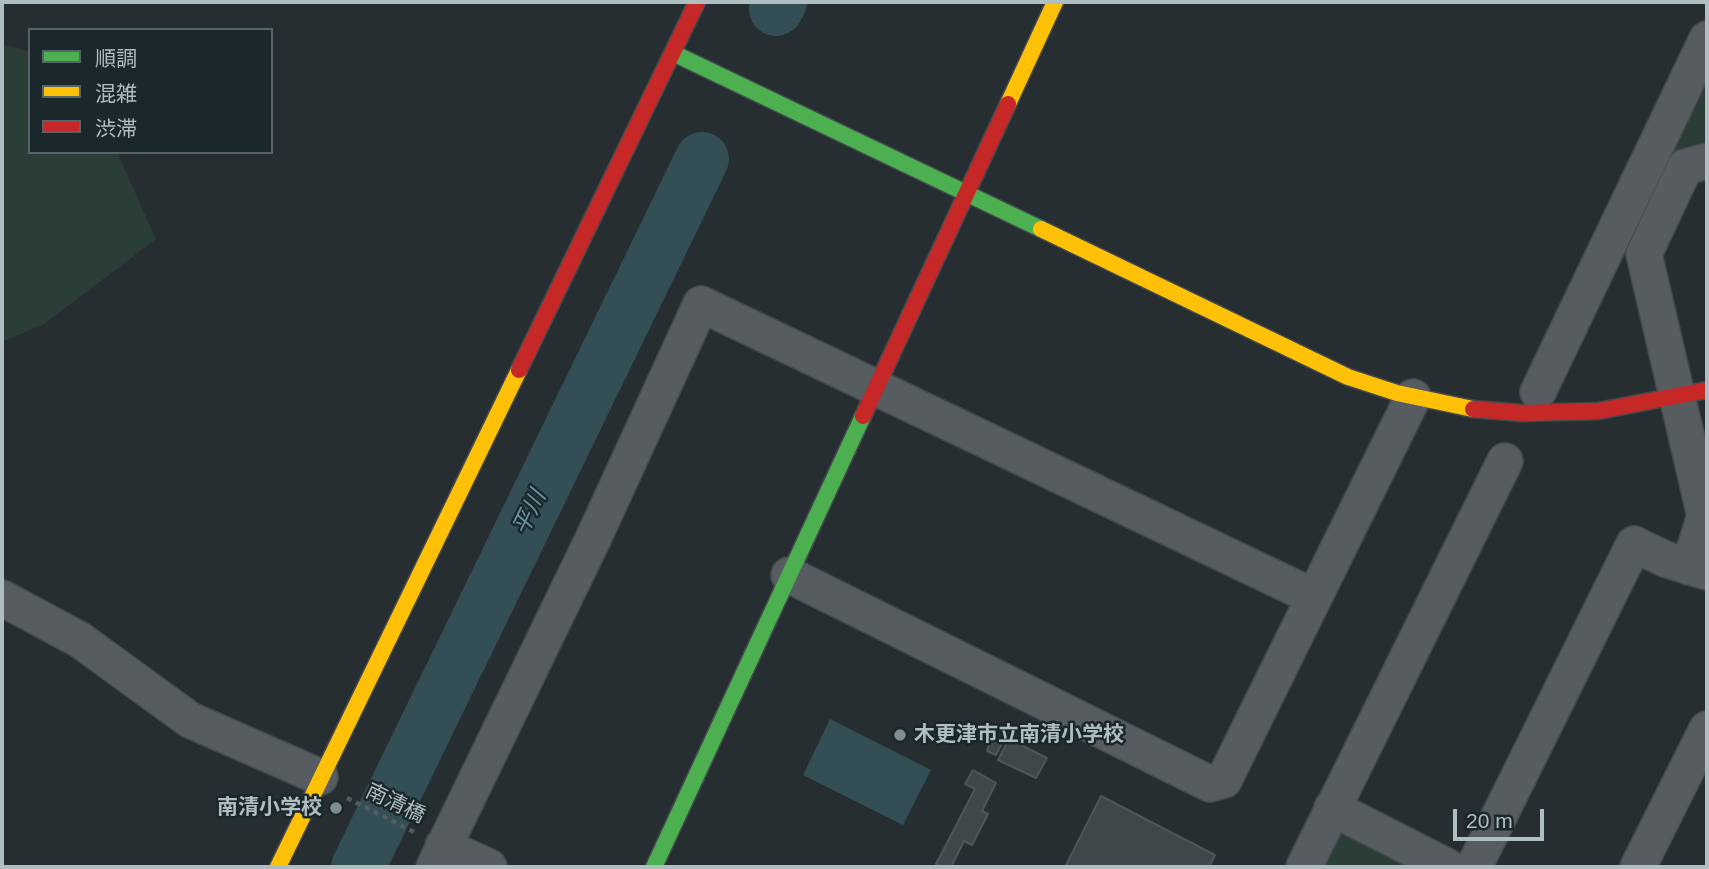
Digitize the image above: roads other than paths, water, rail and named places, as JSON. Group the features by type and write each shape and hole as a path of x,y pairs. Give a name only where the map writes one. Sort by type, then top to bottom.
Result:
{"street":[{"path":"278,867 697,2"},
{"path":"654,867 1055,2"},
{"path":"1538,392 1707,39"},
{"path":"673,52 1348,377 1457,407 1522,413 1598,411 1693,394"},
{"path":"1474,867 1634,544 1698,569 1706,516 1693,394 1644,254 1685,167 1707,162"},
{"path":"488,867 434,850 593,539 701,304 1314,597"},
{"path":"789,575 1210,784 1224,780 1413,397"},
{"path":"1304,867 1505,461"},
{"path":"2,598 80,640 190,720 320,777"},
{"path":"1638,867 1707,729"},
{"path":"1332,808 1448,867"}],"water":[{"path":"830,719 931,770 903,825 803,775"}],"waterway":[{"name":"平川","path":"776,9 780,2"},
{"name":"平川","path":"358,867 702,159"}],"place":[{"name":"木更津市立南清小学校","path":"900,735"},
{"name":"南清小学校","path":"336,808"}]}
